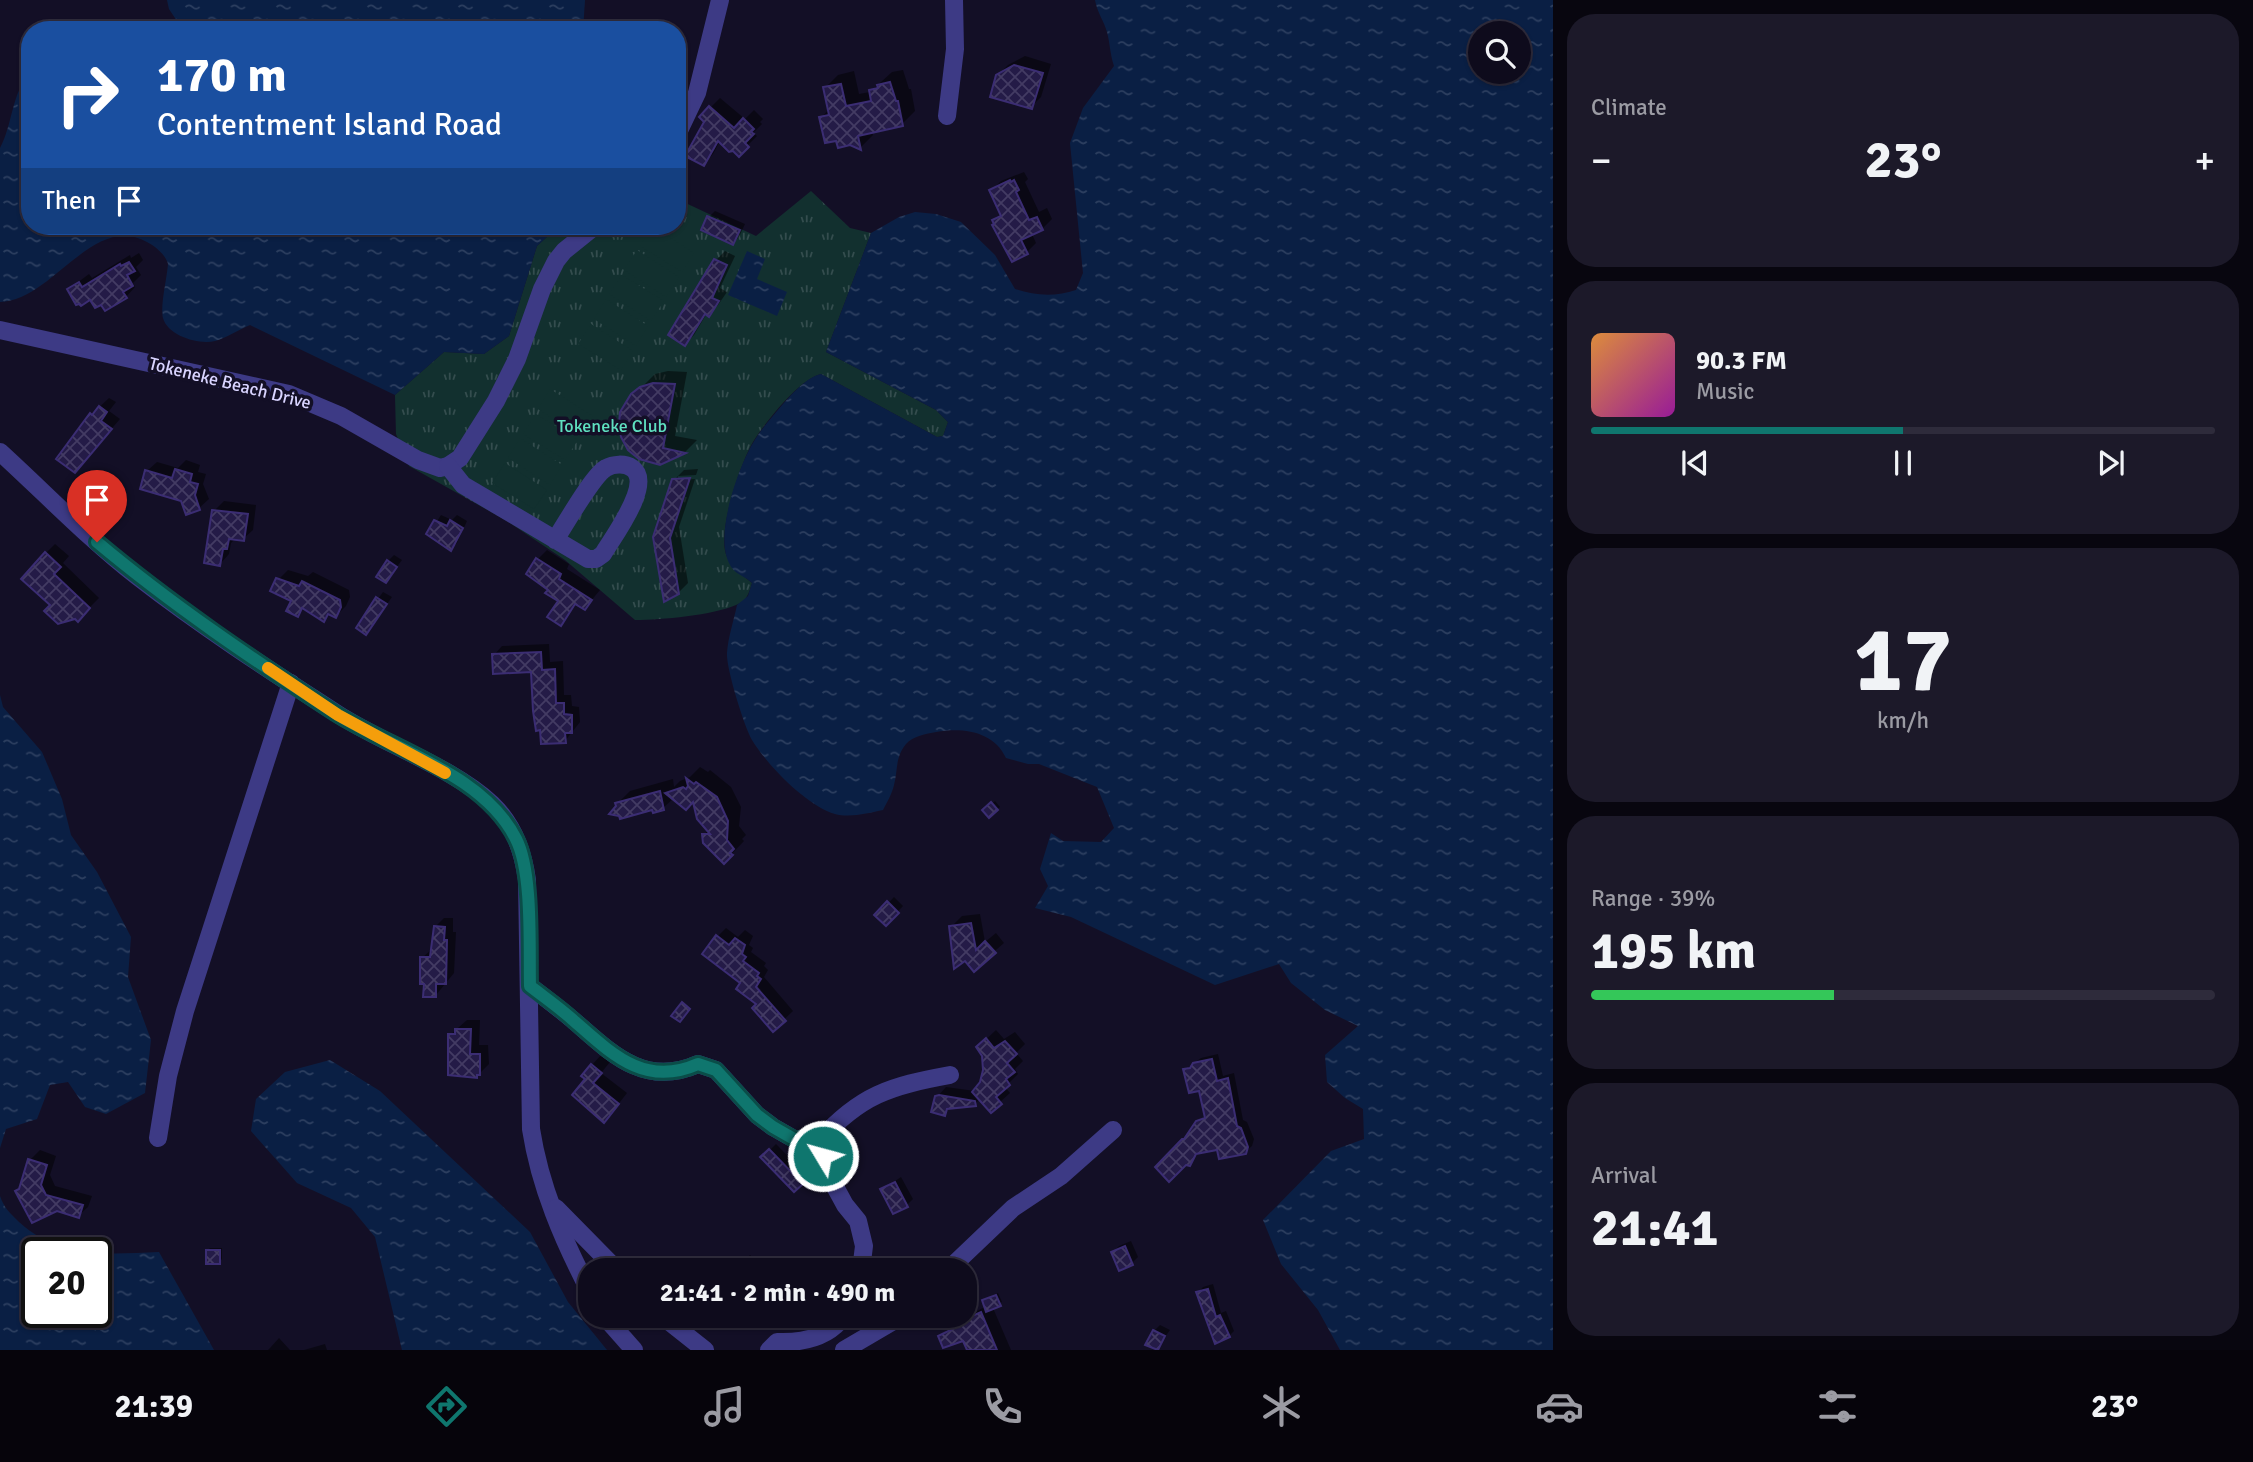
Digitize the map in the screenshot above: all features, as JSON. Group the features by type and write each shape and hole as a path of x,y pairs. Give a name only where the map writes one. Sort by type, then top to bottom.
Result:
{"street":[{"path":"686,116 697,93 720,0"},
{"path":"947,116 955,49 954,0"},
{"path":"555,540 605,468 620,464 628,465 636,471 640,482 637,495 603,554 596,559 588,559 555,540 463,485 448,466 460,458 474,439 510,376 552,267 565,251 584,235"},
{"name":"Tokeneke Beach Drive","path":"0,330 289,394 341,416 427,464 440,468 448,466"},
{"path":"0,452 138,577 338,715 439,769 480,795 502,815 521,847 524,862 530,986 531,1129 536,1165 578,1268"},
{"path":"158,1138 168,1076 185,1011 291,683"},
{"path":"530,986 609,1052 639,1068 660,1073 679,1072 698,1064 716,1070 757,1115 794,1139 819,1140 852,1109 877,1093 950,1075"},
{"path":"961,1258 1013,1208 1062,1175 1113,1130"},
{"path":"819,1140 827,1171 845,1205 859,1220 864,1247 863,1258"},
{"path":"549,1201 605,1258"},
{"path":"615,1328 634,1350"},
{"path":"677,1328 705,1350"},
{"path":"769,1350 777,1342 798,1343 834,1328"},
{"path":"844,1350 882,1328"}],"green space":[{"name":"Tokeneke Club","path":"811,191 850,228 871,233 826,352 936,410 948,422 943,436 937,437 821,374 803,384 774,414 753,442 731,499 724,546 732,566 752,583 743,601 726,609 701,614 635,620 565,560 507,521 409,466 396,434 395,395 444,352 484,354 509,336 537,246 549,235 686,235 686,203 756,236"},
{"path":"647,235 666,235 694,253 682,272 640,246"},
{"path":"637,250 679,277 666,297 624,270"},
{"path":"622,275 664,301 651,321 609,294"},
{"path":"606,299 648,326 636,346 594,319"},
{"path":"591,324 633,351 621,370 578,344"},
{"path":"550,389 593,416 580,436 538,409"},
{"path":"536,414 578,440 565,460 523,434"},
{"path":"520,438 562,465 550,485 508,458"},
{"path":"505,463 547,490 534,509 492,483"}],"water":[{"path":"167,0 585,0 584,21 177,21"},
{"path":"1095,0 1553,0 1553,1350 1340,1350 1318,1310 1281,1264 1263,1220 1331,1151 1364,1139 1363,1109 1327,1082 1325,1055 1358,1026 1325,1010 1291,983 1279,964 1215,985 1071,917 1035,908 1048,886 1040,869 1051,833 1063,841 1101,842 1114,828 1097,787 1039,764 1006,758 994,742 976,733 946,731 912,739 902,749 892,792 883,810 866,814 835,814 812,803 777,772 752,740 740,710 727,653 737,605 748,596 752,583 729,564 725,531 731,499 747,454 783,404 811,378 821,374 937,437 943,436 948,422 936,410 826,352 871,233 899,217 915,212 936,214 961,222 995,255 1015,289 1046,295 1076,290 1083,273 1070,143 1083,108 1114,66 1107,32"},
{"path":"21,86 21,235 549,235 537,246 509,336 484,354 444,352 395,395 250,325 208,342 177,334 163,318 167,261 160,251 147,242 127,236 109,239 90,248 37,288 19,298 0,302 0,148"},
{"path":"747,251 765,259 757,279 787,292 777,316 728,295"},
{"path":"0,695 3,707 42,752 62,799 71,835 97,872 131,937 128,977 151,1040 145,1093 106,1114 85,1107 68,1082 50,1085 37,1119 6,1129 0,1148"},
{"path":"330,1060 380,1091 530,1232 568,1302 578,1314 578,1328 589,1328 607,1350 402,1350 375,1237 351,1208 297,1183 251,1131 256,1099 285,1072"},
{"path":"0,1196 5,1207 19,1222 40,1237 21,1237 21,1328 112,1328 112,1253 159,1252 214,1350 0,1350"}],"building":[{"path":"1014,65 1043,73 1032,109 990,97 996,75"},
{"path":"890,82 898,101 903,126 858,136 861,150 850,145 838,148 836,141 825,143 819,117 829,115 823,87 841,84 846,106 871,101 869,90"},
{"path":"709,106 734,128 743,118 754,129 751,132 754,134 745,143 749,147 739,157 718,141 704,166 686,157 704,122 699,117"},
{"path":"1014,180 1019,190 1016,192 1029,220 1037,217 1043,230 1021,240 1028,254 1012,262 992,225 992,220 1001,216 989,190"},
{"path":"707,216 740,230 733,245 701,230"},
{"path":"714,259 727,265 712,298 719,301 709,317 705,314 685,346 668,335"},
{"path":"129,262 135,271 127,275 133,286 123,292 127,298 105,311 101,305 95,308 90,300 81,306 76,305 67,289 79,282 82,287 120,264 121,266"},
{"path":"653,383 675,384 663,448 686,453 660,465 639,459 628,450 621,437 619,423 620,412 631,394 640,387"},
{"path":"99,406 107,412 101,421 112,429 75,473 56,459 90,413 92,415"},
{"path":"175,469 192,474 190,482 198,484 195,495 200,510 186,515 181,501 140,489 145,470 172,478"},
{"path":"690,478 670,538 679,594 664,602 653,537 672,479"},
{"path":"212,510 248,514 244,541 229,539 227,549 223,549 220,566 204,563"},
{"path":"434,520 447,526 450,520 463,528 451,551 426,534"},
{"path":"45,552 61,567 54,574 90,608 78,622 75,619 58,624 44,611 50,605 21,579"},
{"path":"536,558 561,574 559,579 592,600 585,610 575,604 561,626 547,617 558,601 545,593 548,590 526,574"},
{"path":"387,560 397,567 386,583 376,577"},
{"path":"276,578 299,586 302,581 340,600 341,607 336,618 328,614 324,622 302,608 298,617 286,611 291,601 270,591"},
{"path":"376,597 387,604 366,635 356,628"},
{"path":"541,652 542,670 555,669 556,703 564,703 564,714 572,715 572,733 565,733 566,743 541,744 540,730 536,731 533,711 531,672 493,674 492,654"},
{"path":"686,778 717,797 728,821 727,840 734,849 730,853 733,855 724,864 703,843 702,834 710,834 697,819 693,802 686,810 665,793 683,787 686,789"},
{"path":"660,791 664,810 653,813 652,810 620,819 619,816 609,814 616,806 615,803"},
{"path":"991,802 998,810 989,818 982,810"},
{"path":"887,901 899,913 886,926 874,915"},
{"path":"971,923 976,950 985,941 996,953 974,972 965,961 954,969 949,926"},
{"path":"434,926 445,927 446,984 436,984 436,997 423,997 420,957 430,957"},
{"path":"716,935 729,945 735,938 745,945 742,954 746,957 743,961 759,973 757,976 761,979 756,987 786,1021 773,1032 752,1008 756,1004 736,989 740,983 702,954"},
{"path":"682,1002 690,1009 680,1022 671,1016"},
{"path":"455,1029 471,1029 470,1054 480,1054 480,1075 477,1075 477,1078 448,1075 448,1034 455,1034"},
{"path":"986,1038 994,1048 1005,1041 1017,1054 1007,1063 1015,1072 1006,1079 1010,1085 996,1097 1002,1104 991,1113 972,1092 980,1082 983,1070 982,1056 976,1047"},
{"path":"1212,1059 1217,1081 1228,1078 1237,1126 1241,1128 1248,1147 1246,1154 1219,1159 1217,1150 1196,1154 1190,1166 1186,1165 1169,1182 1155,1167 1184,1139 1196,1121 1205,1118 1199,1091 1189,1093 1183,1069 1190,1068 1193,1063"},
{"path":"591,1064 602,1073 593,1083 619,1104 604,1123 572,1095 585,1079 581,1076"},
{"path":"935,1096 975,1101 976,1106 947,1109 945,1116 931,1112"},
{"path":"769,1149 803,1184 794,1192 760,1157"},
{"path":"28,1159 47,1165 41,1185 46,1195 83,1205 79,1218 57,1211 32,1223 15,1191 19,1189"},
{"path":"895,1182 908,1207 893,1214 880,1189"},
{"path":"1125,1246 1133,1265 1119,1271 1111,1252"},
{"path":"206,1250 220,1250 220,1264 206,1264"},
{"path":"1208,1289 1216,1317 1220,1315 1230,1337 1215,1344 1196,1292"},
{"path":"996,1295 1001,1306 986,1312 982,1300"},
{"path":"981,1312 997,1350 967,1350 963,1341 943,1348 938,1336 955,1328 977,1328 977,1314"},
{"path":"1153,1330 1165,1336 1158,1350 1145,1345"}],"slow traffic":[{"path":"268,668 338,715 445,773"}],"route":[{"path":"97,542 138,577 338,715 439,769 492,804 502,815 521,847 527,880 530,986 609,1052 639,1068 660,1073 679,1072 698,1064 716,1070 757,1115 773,1127 794,1139 819,1140 823,1156"}]}
